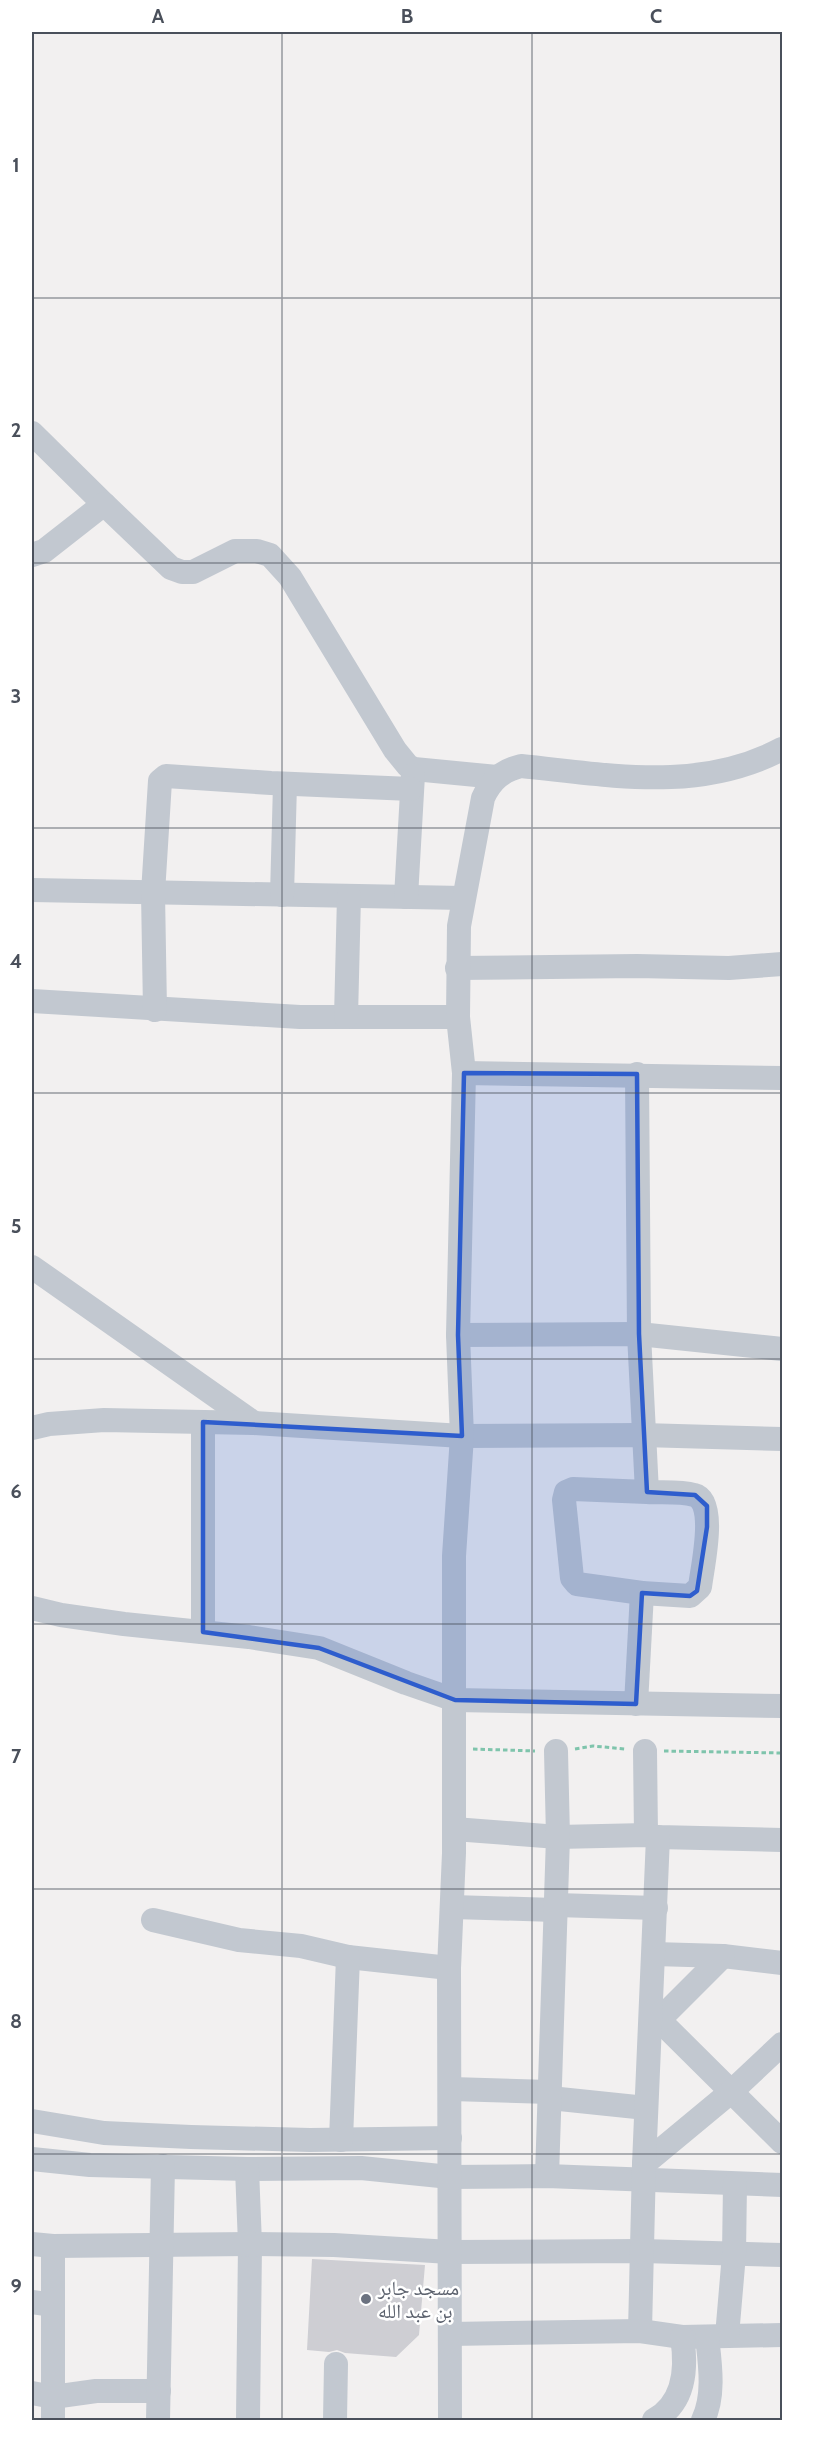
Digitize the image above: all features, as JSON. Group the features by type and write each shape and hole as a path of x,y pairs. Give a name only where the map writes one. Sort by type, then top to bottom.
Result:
{"street":[{"path":"32,434 171,568 182,572 193,572 235,551 257,551 270,555 290,577 395,750 408,766 413,779 406,897"},
{"path":"32,555 44,551 104,504"},
{"path":"450,2421 449,1968 453,1907 454,1829 454,1556 462,1436 458,1335 464,1073 458,1017 457,968 463,898 483,798 488,786 509,769 521,766 652,779 676,778 742,765 783,748"},
{"path":"155,1010 153,892 162,778 166,776 285,784 497,777"},
{"path":"282,895 285,784"},
{"path":"32,890 463,898"},
{"path":"346,1017 349,896"},
{"path":"457,968 637,966 729,968 783,964"},
{"path":"32,1001 155,1010 346,1017 458,1017"},
{"path":"464,1073 783,1078"},
{"path":"637,1074 639,1334 647,1492"},
{"path":"32,1267 254,1423"},
{"path":"458,1335 639,1334 783,1350"},
{"path":"32,1428 49,1424 104,1420 254,1423 462,1436 643,1435 783,1439"},
{"path":"203,1422 203,1632"},
{"path":"573,1489 647,1492 695,1495 702,1500 706,1506 707,1527 700,1587 690,1596 642,1593 584,1586 577,1584 572,1578 564,1500 566,1492 573,1489"},
{"path":"636,1704 642,1593"},
{"path":"32,1608 61,1615 318,1648 455,1700 783,1706"},
{"path":"547,2176 558,1837 556,1751"},
{"path":"640,2331 646,2108 655,2016 656,1908 645,1751"},
{"path":"454,1829 558,1837 652,1836 783,1840"},
{"path":"453,1907 656,1908"},
{"path":"153,1920 239,1940 301,1946 348,1957 449,1968"},
{"path":"654,1954 723,1956 783,1963"},
{"path":"655,2016 723,1956"},
{"path":"341,2140 348,1957"},
{"path":"655,2016 783,2142"},
{"path":"643,2172 783,2044"},
{"path":"451,2089 550,2095 646,2108"},
{"path":"32,2121 104,2133 341,2140 450,2138"},
{"path":"32,2159 90,2165 247,2169 361,2168 450,2177 643,2172 735,2184 783,2185"},
{"path":"158,2421 163,2166"},
{"path":"247,2169 250,2244 248,2421"},
{"path":"703,2421 707,2412 717,2337 734,2254 735,2184"},
{"path":"53,2421 42,2395 42,2245 334,2245 450,2252 643,2251 783,2255"},
{"path":"450,2334 640,2331 682,2337 783,2335"},
{"path":"654,2421 674,2402 683,2385 686,2358 682,2337"},
{"path":"335,2421 336,2364"},
{"path":"42,2395 96,2391 159,2391"}],"path":[{"path":"453,1748 556,1751 593,1746 645,1751 783,1753"}],"highlighted area":[{"path":"464,1073 637,1074 639,1334 647,1492 695,1495 707,1506 707,1527 697,1591 690,1596 642,1593 636,1704 455,1700 319,1648 203,1632 203,1422 462,1436 458,1335"}],"building":[{"name":"مسجد جابر بن عبد الله","path":"312,2259 425,2265 419,2335 396,2357 345,2353 337,2350 329,2352 307,2350"}],"place":[{"name":"مسجد جابر بن عبد الله","path":"366,2299"}]}
